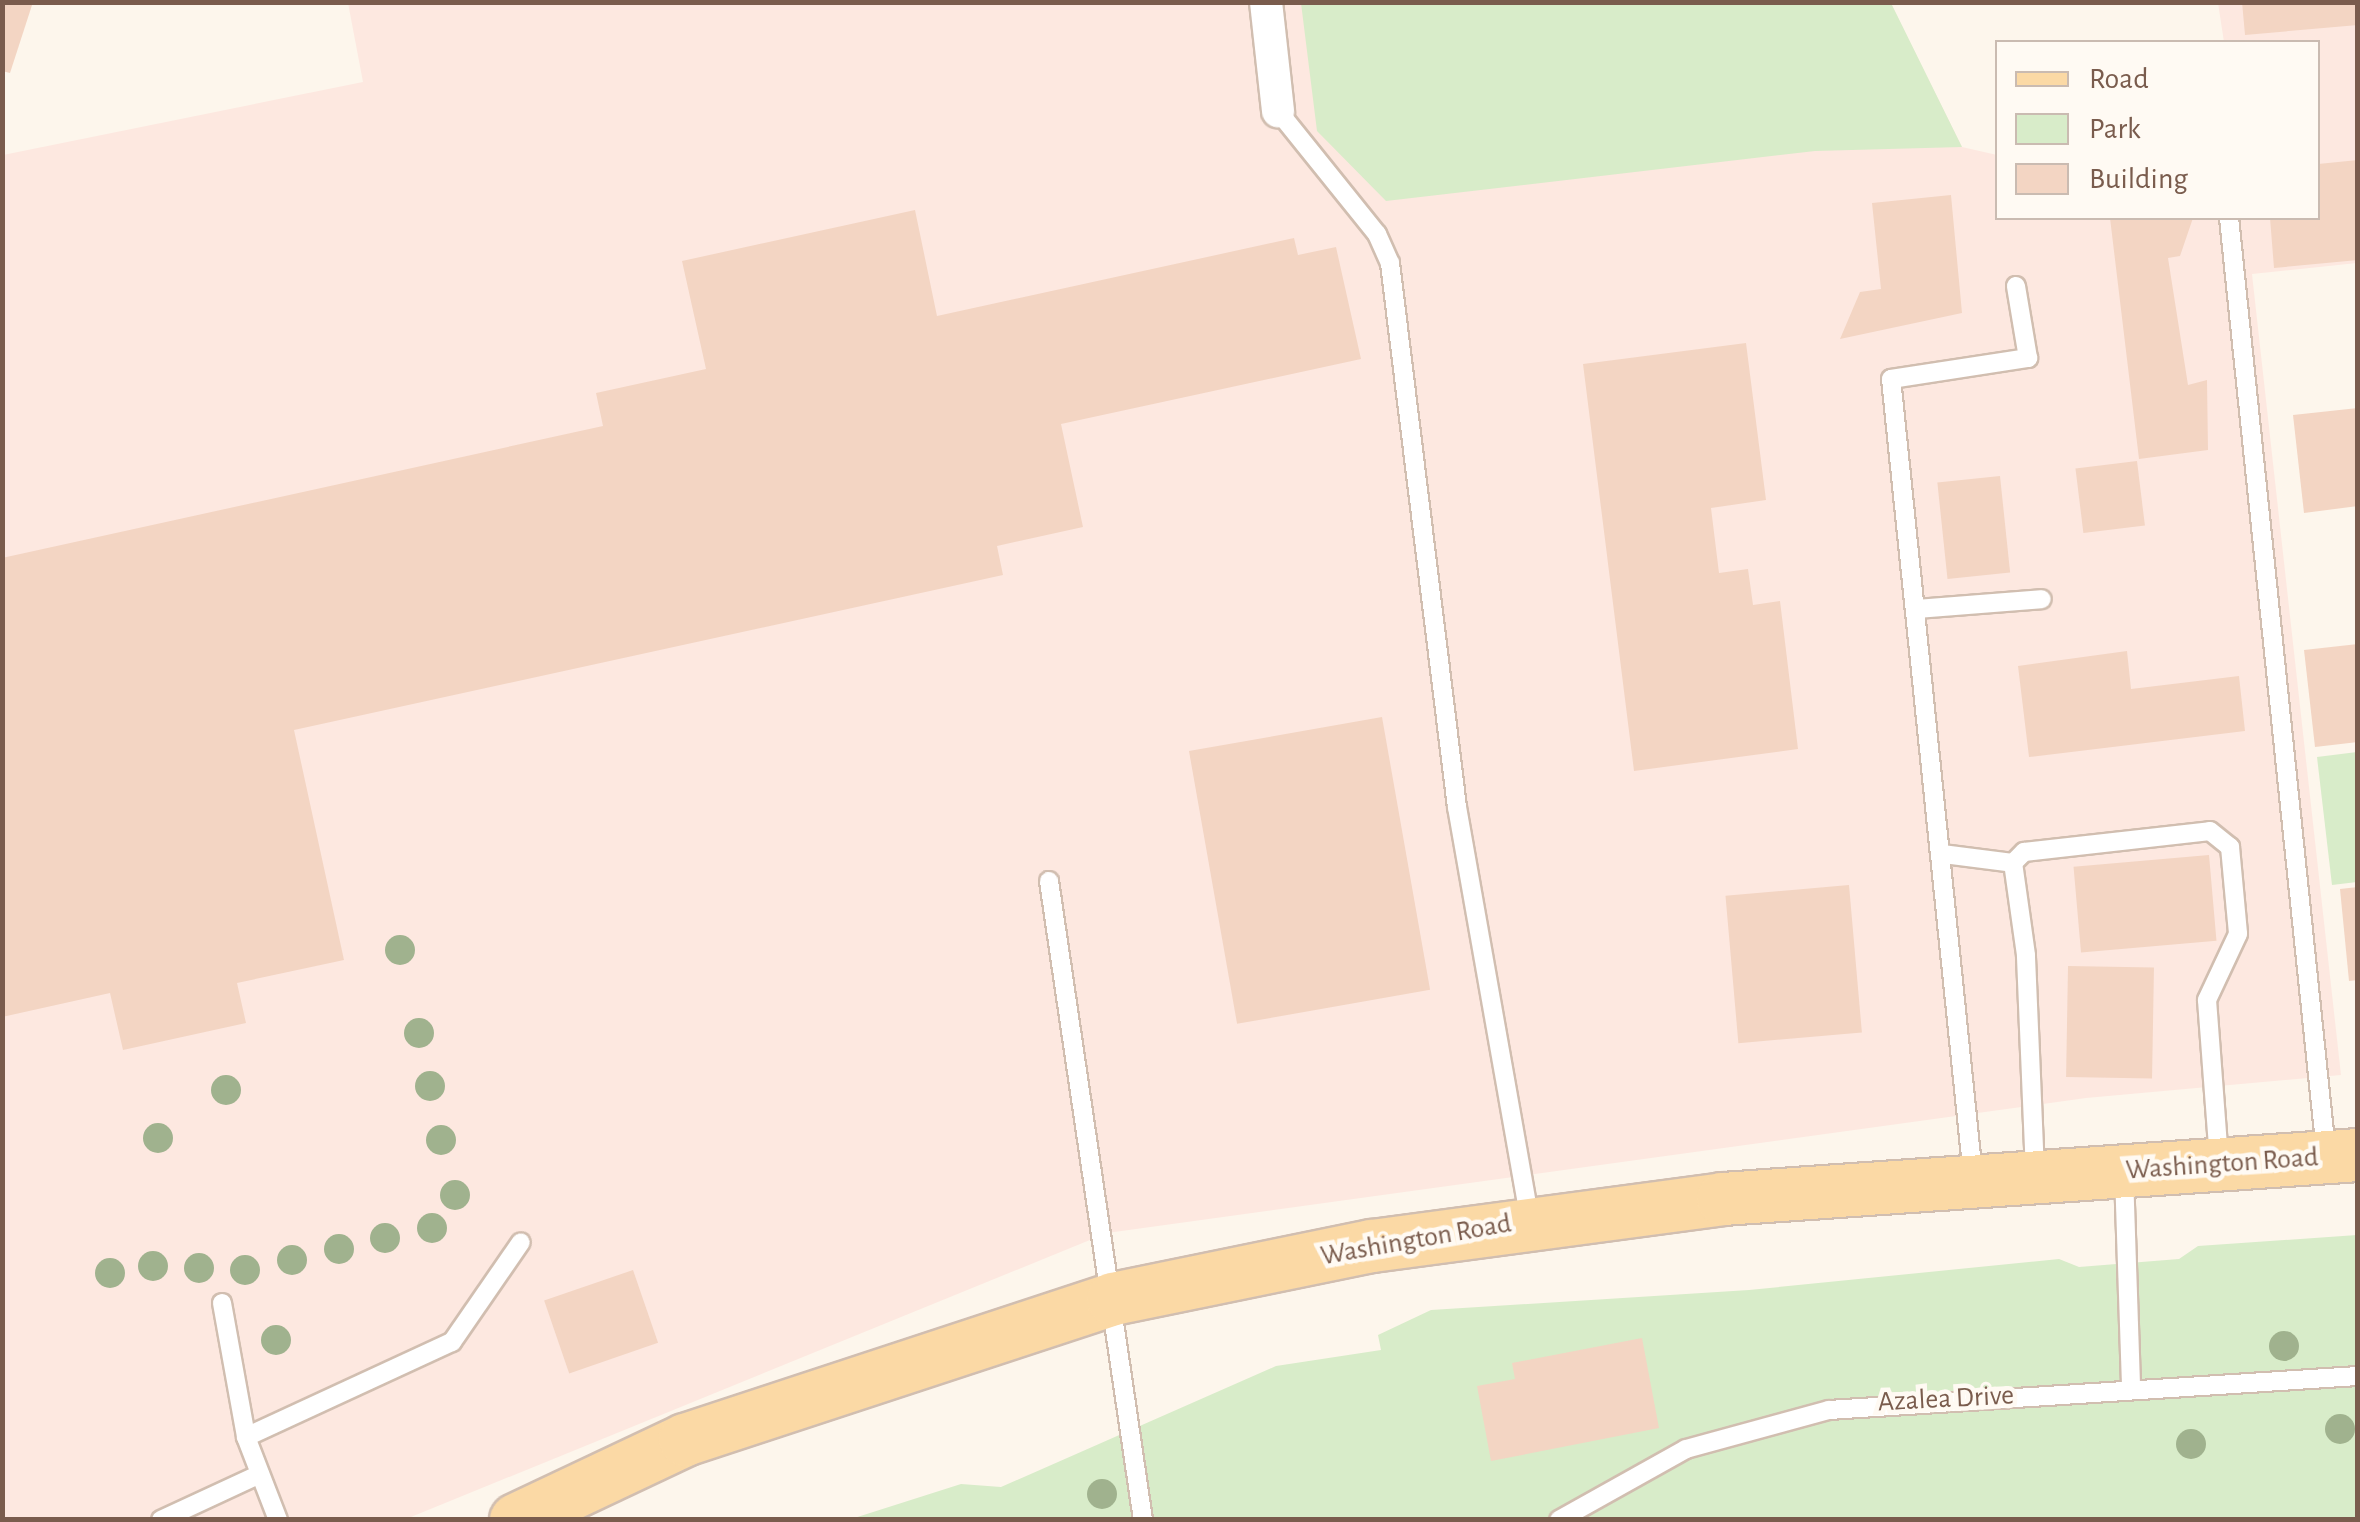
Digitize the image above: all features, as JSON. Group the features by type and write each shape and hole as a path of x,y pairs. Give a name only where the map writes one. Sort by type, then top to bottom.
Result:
{"main road":[{"name":"Washington Road","path":"516,1520 686,1440 1113,1298 1530,1221 1723,1198 2342,1156"}],"street":[{"path":"1266,2 1278,111"}],"lane":[{"path":"1278,111 1377,234 1390,263 1457,808 1530,1221"},
{"path":"2229,220 2342,1156"},
{"path":"1973,1182 1891,380 2028,358 2016,286"},
{"path":"1916,608 2042,599"},
{"path":"1942,854 2012,863 2024,852 2210,831 2230,847 2238,934 2207,1000 2220,1165"},
{"path":"2012,863 2026,955 2036,1177"},
{"path":"1049,880 1143,1520"},
{"path":"2124,1171 2131,1388"},
{"path":"246,1436 452,1342 522,1242"},
{"path":"222,1303 246,1436 278,1520"},
{"name":"Azalea Drive","path":"1558,1520 1686,1449 1790,1418 1872,1402 2358,1376"},
{"path":"161,1520 260,1474"}],"shaded area":[{"path":"1890,2 1962,147 1995,155 1995,220 2320,220 2320,40 2224,40 2218,3 2357,3 2357,263 2252,274 2341,1075 2086,1098 1107,1233 406,1519 3,1520 3,155 363,82 348,3"}],"green space":[{"path":"1301,3 1891,3 1962,147 1815,151 1386,201 1317,131"},
{"path":"2357,752 2357,882 2332,885 2317,757"},
{"path":"2357,1235 2357,1519 848,1520 961,1484 1001,1487 1276,1366 1381,1350 1378,1335 1431,1310 1749,1290 2059,1259 2079,1267 2179,1259 2198,1246"}],"building":[{"path":"2,2 33,2 10,73 2,71"},
{"path":"2242,2 2358,2 2358,25 2245,35"},
{"path":"2358,160 2358,260 2274,268 2270,220 2320,220 2320,164"},
{"path":"1951,195 1962,313 1840,339 1860,292 1881,289 1872,203"},
{"path":"915,210 937,316 1294,238 1298,255 1336,247 1361,359 1061,424 1083,527 997,546 1003,575 294,730 344,960 237,983 246,1023 123,1050 110,993 2,1017 2,558 603,426 596,393 706,369 682,261"},
{"path":"2110,220 2192,220 2180,256 2168,258 2188,385 2207,380 2208,450 2139,459"},
{"path":"1746,343 1766,500 1711,508 1719,573 1748,569 1753,605 1780,601 1798,749 1634,771 1583,364"},
{"path":"2358,408 2358,506 2304,513 2293,415"},
{"path":"2137,461 2145,526 2083,533 2075,469"},
{"path":"2000,476 2010,572 1947,579 1937,483"},
{"path":"2358,644 2358,742 2315,747 2304,650"},
{"path":"2127,651 2131,689 2239,676 2245,731 2029,757 2018,666"},
{"path":"1382,717 1430,990 1237,1024 1189,751"},
{"path":"2209,855 2216,941 2081,953 2074,867"},
{"path":"1849,885 1862,1032 1738,1043 1725,896"},
{"path":"2358,887 2358,980 2349,981 2340,889"},
{"path":"2068,966 2154,968 2152,1078 2066,1077"},
{"path":"633,1270 658,1343 569,1373 544,1301"},
{"path":"1642,1338 1659,1428 1491,1461 1477,1386 1515,1379 1512,1363"}]}
